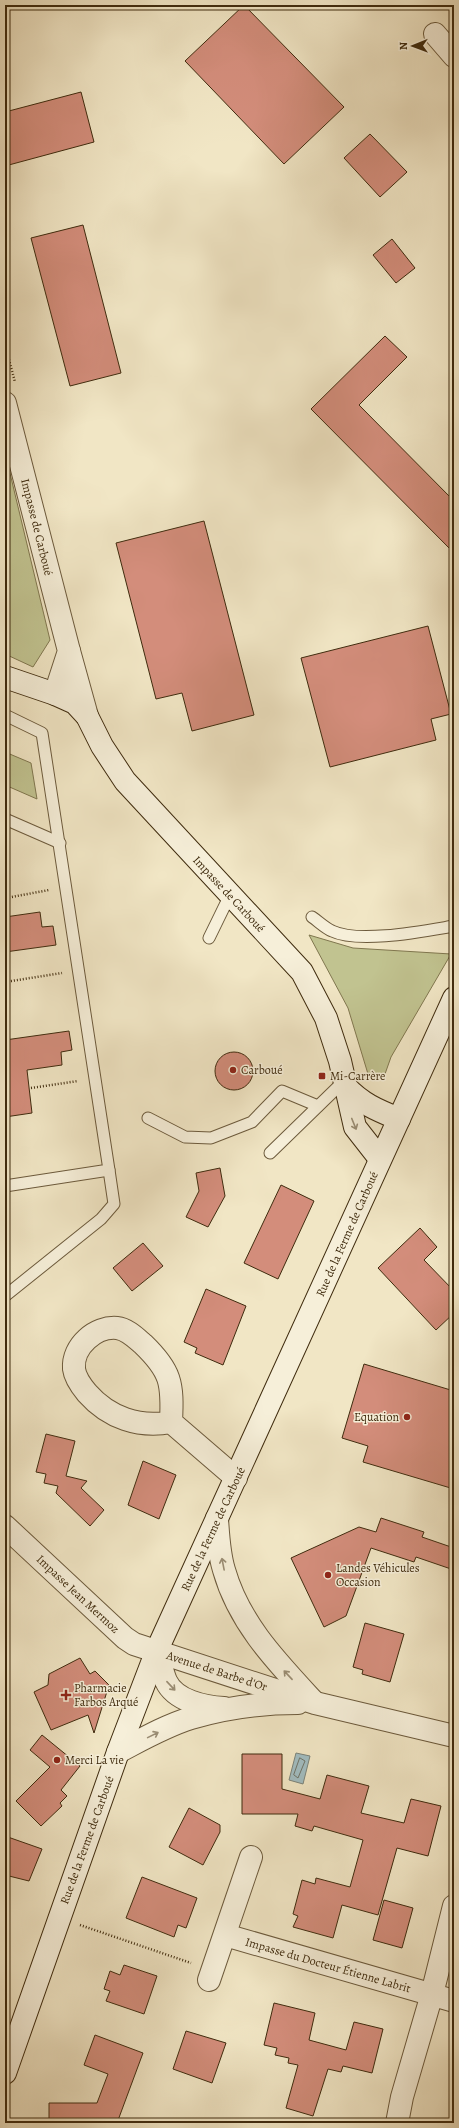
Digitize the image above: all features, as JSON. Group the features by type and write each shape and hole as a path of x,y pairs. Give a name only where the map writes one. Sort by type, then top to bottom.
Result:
{"street":[{"path":"435,34 454,56"},
{"name":"Impasse de Carboué","path":"5,403 87,716 102,746 125,781 302,972 326,1018 340,1061 355,1127 380,1159"},
{"path":"55,694 69,651"},
{"name":"Impasse de Carboué","path":"5,677 55,694 75,703 87,716"},
{"name":"Rue de la Ferme de Carboué","path":"5,2073 118,1752 157,1650 454,998"},
{"path":"345,1083 358,1099 368,1106 399,1119"},
{"path":"118,1328 133,1335 159,1359 169,1378 173,1394 171,1422 156,1425 136,1422 99,1406 82,1387 74,1369 77,1352 87,1338 102,1330 118,1328"},
{"path":"171,1422 236,1478"},
{"name":"Avenue de Barbe d'Or","path":"217,1518 224,1569 233,1595 245,1620 273,1659 315,1703"},
{"name":"Impasse Jean Mermoz","path":"5,1526 125,1638 134,1644 157,1650"},
{"name":"Avenue de Barbe d'Or","path":"157,1650 315,1703 454,1736"},
{"name":"Avenue de Barbe d'Or","path":"157,1650 166,1682 182,1698 212,1708 236,1709"},
{"name":"Avenue de Barbe d'Or","path":"118,1752 162,1730 191,1718 272,1703 315,1703"},
{"path":"211,1975 251,1857"},
{"path":"397,2123 402,2096 432,1994 454,1906"},
{"name":"Impasse du Docteur Étienne Labrit","path":"225,1936 454,2001"}],"lane":[{"path":"5,715 42,732 67,887 114,1204 101,1219 5,1296"},
{"path":"5,819 60,843"},
{"path":"209,938 230,895"},
{"path":"312,917 332,932 363,937 454,926"},
{"path":"270,1153 318,1106 345,1083"},
{"path":"148,1118 185,1138 211,1138 252,1122 282,1091 318,1106"},
{"path":"5,1186 109,1170"}],"path":[{"path":"5,346 15,383"},
{"path":"6,898 67,887"},
{"path":"5,982 79,970"},
{"path":"31,1088 96,1078"},
{"path":"59,1918 211,1975"}],"green space":[{"path":"5,465 8,465 50,640 33,667 5,654"},
{"path":"5,752 31,763 37,799 5,785"},
{"path":"309,935 353,948 451,954 391,1057 385,1074 376,1080 368,1074 348,1008"}],"water":[{"path":"296,1753 310,1756 303,1784 289,1780"}],"building":[{"path":"244,5 344,107 284,164 185,61"},
{"path":"81,92 94,142 5,166 5,112"},
{"path":"370,134 407,172 380,197 344,158"},
{"path":"83,225 121,373 70,386 31,238"},
{"path":"392,239 415,268 396,283 373,255"},
{"path":"385,336 407,357 359,405 454,501 454,553 311,409"},
{"path":"204,521 254,715 192,731 182,693 156,699 116,543"},
{"path":"428,626 451,714 431,719 436,740 330,767 301,658"},
{"path":"40,912 42,927 53,926 56,945 5,952 5,917"},
{"path":"69,1031 72,1050 61,1052 62,1065 27,1070 32,1113 5,1117 5,1040"},
{"name":"Carboué","path":"230,1052 238,1052 248,1057 252,1064 252,1078 248,1085 238,1090 230,1090 220,1085 218,1082 215,1075 215,1067 220,1057 223,1055"},
{"path":"220,1168 225,1196 208,1227 186,1217 199,1191 196,1173"},
{"path":"281,1185 314,1201 278,1279 244,1263"},
{"path":"420,1228 437,1247 424,1260 454,1291 454,1313 436,1330 378,1268"},
{"path":"143,1243 163,1266 132,1291 113,1268"},
{"path":"206,1289 246,1306 223,1365 195,1353 197,1348 184,1342"},
{"path":"364,1364 454,1391 454,1489 363,1462 368,1446 342,1438"},
{"path":"46,1434 75,1441 66,1476 87,1481 81,1488 104,1510 90,1526 56,1493 58,1486 44,1483 46,1474 36,1472"},
{"path":"143,1461 176,1475 159,1519 128,1505"},
{"path":"381,1518 424,1532 422,1537 454,1548 454,1570 416,1557 414,1562 371,1548 346,1616 324,1627 291,1558 359,1527 376,1532"},
{"path":"365,1623 404,1634 390,1682 362,1674 363,1670 353,1667"},
{"path":"80,1658 90,1674 95,1671 109,1685 94,1733 88,1715 51,1730 34,1692 48,1685 49,1674"},
{"path":"42,1735 80,1766 61,1790 67,1796 60,1803 62,1806 41,1826 16,1801 50,1767 30,1750"},
{"path":"242,1754 282,1754 282,1789 320,1799 327,1775 369,1786 361,1813 404,1823 411,1799 441,1806 428,1856 397,1848 378,1915 342,1905 333,1938 293,1927 298,1916 293,1914 302,1880 315,1884 316,1878 350,1887 363,1840 314,1826 312,1831 295,1826 298,1814 242,1814"},
{"path":"189,1808 220,1825 220,1832 203,1865 169,1847"},
{"path":"5,1836 42,1849 29,1881 5,1875"},
{"path":"142,1877 197,1898 186,1928 178,1925 174,1937 126,1918"},
{"path":"384,1900 413,1908 402,1948 373,1940"},
{"path":"124,1965 157,1976 144,2014 106,2001 110,1991 104,1989 110,1971 120,1975"},
{"path":"274,2003 315,2013 309,2040 346,2050 354,2022 383,2029 372,2073 343,2066 341,2072 328,2069 313,2116 286,2108 298,2065 288,2063 289,2058 275,2055 277,2048 264,2045"},
{"path":"186,2031 226,2043 212,2083 173,2069"},
{"path":"95,2035 143,2053 117,2123 49,2123 49,2103 97,2103 108,2074 84,2065"}],"place":[{"name":"Carboué","path":"233,1070"},
{"name":"Mi-Carrère","path":"322,1076"},
{"name":"Equation","path":"407,1417"},
{"name":"Landes Véhicules Occasion","path":"328,1575"},
{"name":"Pharmacie Farbos Arqué","path":"66,1695"},
{"name":"Merci La vie","path":"57,1760"}]}
